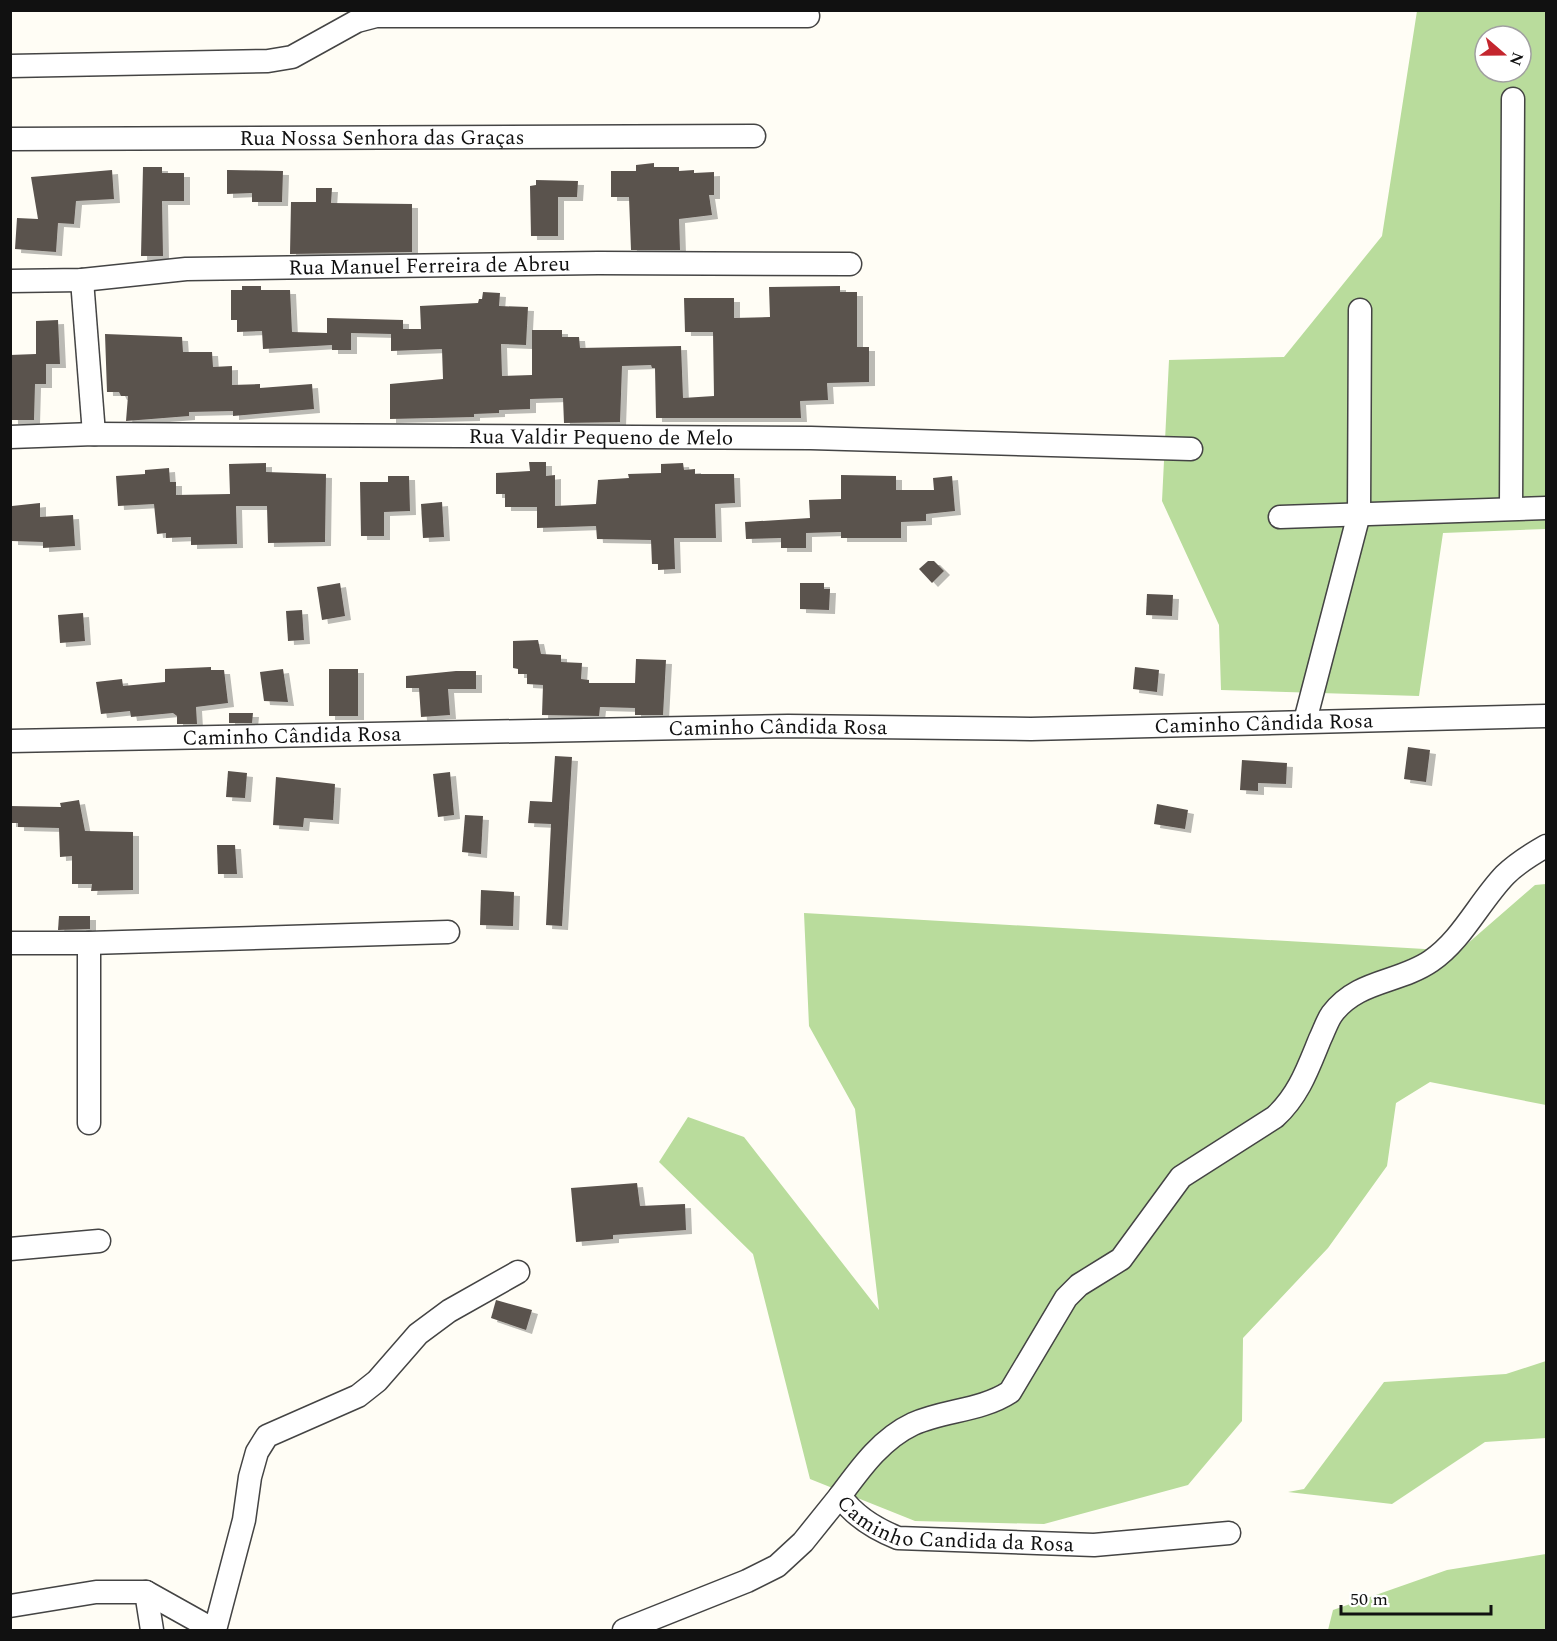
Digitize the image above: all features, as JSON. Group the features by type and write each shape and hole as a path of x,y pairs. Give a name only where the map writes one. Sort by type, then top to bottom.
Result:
{"street":[{"path":"10,66 268,61 292,57 357,21 376,16 402,14 500,18 808,15"},
{"path":"1511,508 1513,99"},
{"name":"Rua Nossa Senhora das Graças","path":"10,139 754,136"},
{"name":"Rua Manuel Ferreira de Abreu","path":"10,281 82,280 186,269 598,263 850,264"},
{"path":"82,280 94,434"},
{"path":"1305,721 1359,514 1360,310"},
{"name":"Rua Valdir Pequeno de Melo","path":"10,437 94,434 811,438 1191,449"},
{"path":"1280,517 1546,508"},
{"name":"Caminho Cândida Rosa","path":"10,741 788,726 1030,729 1546,716"},
{"path":"840,1496 866,1462 889,1439 913,1424 998,1400 1010,1392 1066,1298 1079,1285 1121,1259 1181,1177 1275,1117 1288,1104 1298,1090 1330,1016 1344,1000 1360,989 1429,963 1446,950 1505,875 1546,846"},
{"path":"10,943 89,943 448,932"},
{"path":"89,943 89,1123"},
{"path":"10,1249 99,1241"},
{"path":"10,1606 96,1592 146,1592 214,1630 244,1520 249,1477 257,1452 267,1436 358,1396 377,1381 418,1334 449,1311 518,1272"},
{"name":"Caminho Candida da Rosa","path":"624,1630 747,1581 777,1566 803,1542 840,1496 854,1513 876,1529 898,1538 1094,1545 1229,1533"},
{"path":"146,1592 152,1630"}],"green space":[{"path":"1417,11 1546,11 1546,529 1443,533 1419,696 1221,690 1219,625 1162,501 1169,360 1284,357 1382,236"},
{"path":"1546,884 1546,1105 1430,1082 1396,1103 1387,1166 1328,1248 1243,1338 1242,1421 1188,1485 1044,1524 915,1521 810,1479 753,1254 659,1162 688,1117 744,1137 879,1310 855,1109 809,1026 804,913 1459,951 1535,885"},
{"path":"1546,1361 1546,1438 1485,1442 1392,1504 1288,1492 1304,1489 1384,1382 1506,1374"},
{"path":"1546,1554 1546,1630 1328,1630 1333,1610 1447,1570"}],"building":[{"path":"654,163 654,167 679,167 679,171 714,172 714,195 709,195 712,215 679,219 680,250 631,250 629,197 611,197 611,171 636,171 636,165"},
{"path":"143,167 162,167 162,173 184,173 184,201 162,201 163,256 141,256"},
{"path":"112,170 114,199 76,201 74,224 58,223 56,252 15,249 17,218 38,219 31,177"},
{"path":"227,170 283,171 282,202 252,202 252,193 227,194"},
{"path":"536,180 578,181 577,197 558,197 558,236 531,236 530,186 536,185"},
{"path":"316,188 332,188 331,203 412,204 412,252 290,254 291,202 316,202"},
{"path":"242,286 261,286 261,290 290,290 292,332 327,333 327,318 403,320 403,329 421,329 420,306 478,303 479,299 482,299 483,292 500,293 499,306 528,307 526,345 501,344 502,376 532,375 532,330 562,330 562,337 579,337 580,348 681,346 683,398 714,396 713,332 685,332 684,298 734,298 734,318 770,317 769,287 840,286 840,292 857,292 857,347 869,347 869,382 827,383 828,400 800,401 801,418 656,418 655,368 651,365 622,366 620,422 564,423 563,398 530,399 530,409 499,410 499,413 474,414 474,417 390,419 390,384 443,379 442,349 391,351 391,334 351,333 351,350 332,350 332,345 263,349 262,331 237,332 237,320 231,320 231,290 242,290"},
{"path":"58,320 60,364 46,364 46,384 35,384 34,420 12,420 10,355 36,354 36,321"},
{"path":"105,334 182,337 183,352 212,352 213,367 232,366 232,385 260,384 260,388 312,384 314,409 233,416 233,411 189,412 189,416 126,421 128,396 121,396 119,392 107,392"},
{"path":"529,462 546,462 546,476 555,475 555,506 596,504 598,480 629,478 628,474 661,473 661,464 683,463 684,470 695,469 695,474 734,474 735,503 715,504 716,538 674,538 675,569 658,570 658,564 652,564 651,540 597,539 596,526 537,528 537,507 505,507 505,494 496,494 496,473 530,471"},
{"path":"266,463 266,472 326,474 325,542 268,543 267,506 236,506 237,544 191,545 191,537 166,538 166,533 157,534 154,504 118,506 116,476 145,474 145,470 169,468 170,482 176,482 176,495 230,494 229,464"},
{"path":"841,475 896,476 896,490 934,490 933,478 952,476 955,511 926,514 926,521 901,522 901,538 841,538 841,532 806,533 806,548 781,548 781,538 746,539 745,522 810,518 809,500 841,499"},
{"path":"388,476 409,476 410,511 384,512 384,536 361,536 360,482 388,482"},
{"path":"442,502 444,537 423,538 421,504"},
{"path":"40,503 40,517 73,515 75,546 43,548 43,542 12,541 12,506"},
{"path":"928,561 934,561 944,571 932,583 919,569"},
{"path":"340,583 345,616 322,620 317,587"},
{"path":"800,583 824,583 824,589 830,589 829,610 800,609"},
{"path":"1147,594 1173,595 1172,616 1146,615"},
{"path":"302,610 304,640 288,641 286,611"},
{"path":"83,613 85,641 60,643 58,615"},
{"path":"538,640 541,654 561,655 561,662 582,663 581,679 589,680 589,683 635,683 636,659 666,660 663,715 635,715 635,708 600,707 599,716 542,715 543,685 527,684 527,674 518,674 518,669 513,668 513,641"},
{"path":"211,667 211,670 224,670 228,703 196,707 197,724 177,724 177,716 173,713 131,717 130,711 101,714 96,682 122,679 123,686 165,682 165,669"},
{"path":"1135,667 1159,670 1157,692 1133,689"},
{"path":"283,669 288,702 264,701 260,672"},
{"path":"329,669 358,669 358,716 329,716"},
{"path":"476,671 476,689 448,689 450,715 421,717 419,688 406,688 406,676"},
{"path":"229,713 253,713 252,723 229,723"},
{"path":"1408,747 1430,750 1426,782 1404,779"},
{"path":"555,756 572,757 562,926 546,925 551,824 528,823 530,801 552,802"},
{"path":"1242,760 1287,763 1286,784 1258,783 1258,791 1240,790"},
{"path":"228,771 247,773 245,798 226,797"},
{"path":"450,772 454,815 438,817 433,774"},
{"path":"276,777 335,784 333,820 304,818 303,827 273,825"},
{"path":"79,800 85,831 133,832 133,890 91,891 92,884 72,884 72,856 60,857 59,828 18,827 18,823 10,823 10,806 61,807 60,803"},
{"path":"1157,804 1188,810 1185,829 1154,824"},
{"path":"465,815 483,816 481,854 462,852"},
{"path":"217,845 235,845 237,874 218,874"},
{"path":"481,890 514,892 513,926 480,925"},
{"path":"59,916 90,916 90,929 58,930"},
{"path":"637,1183 640,1206 685,1204 686,1230 613,1235 613,1239 576,1242 571,1188"},
{"path":"496,1300 532,1310 526,1330 491,1318"}]}
